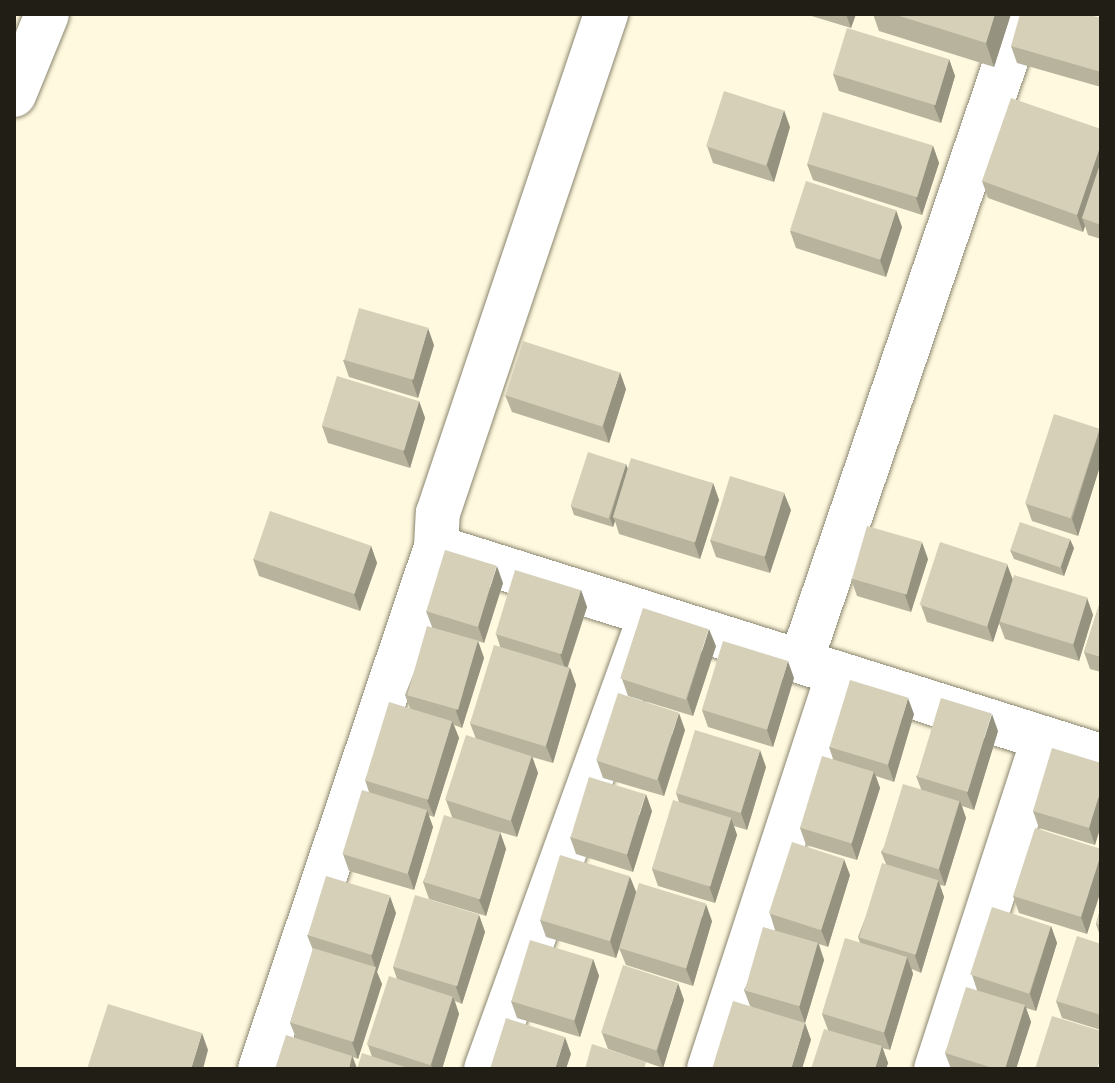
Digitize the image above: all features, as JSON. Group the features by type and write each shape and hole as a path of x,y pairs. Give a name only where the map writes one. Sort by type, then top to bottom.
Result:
{"street":[{"path":"14,95 47,14"},
{"path":"260,1069 436,547 438,513 606,14"},
{"path":"709,1069 820,666 1022,14"},
{"path":"436,547 651,612 1043,740 1101,756"},
{"path":"486,1069 651,612"},
{"path":"936,1069 1043,740"}],"building":[{"path":"893,14 995,14 986,43"},
{"path":"1020,14 1086,14 1101,18 1101,72 1011,46"},
{"path":"847,28 949,59 935,105 833,74"},
{"path":"724,91 784,110 766,166 706,146"},
{"path":"1011,98 1101,129 1101,144 1077,215 982,181"},
{"path":"823,112 933,146 917,197 807,164"},
{"path":"1101,161 1101,225 1082,218"},
{"path":"806,181 896,210 880,260 790,230"},
{"path":"359,308 428,328 413,380 344,360"},
{"path":"523,341 620,373 602,427 505,395"},
{"path":"337,376 419,401 404,451 322,426"},
{"path":"1054,414 1100,429 1071,518 1025,503"},
{"path":"588,452 626,464 608,519 570,506"},
{"path":"631,458 713,483 695,542 613,517"},
{"path":"730,476 785,493 765,557 710,540"},
{"path":"270,511 371,546 355,594 253,559"},
{"path":"1020,522 1070,539 1060,568 1010,550"},
{"path":"867,526 922,542 907,595 852,579"},
{"path":"940,542 1008,564 987,627 920,605"},
{"path":"445,550 497,566 478,627 426,611"},
{"path":"515,570 581,590 561,654 495,634"},
{"path":"1014,575 1088,598 1073,644 1000,622"},
{"path":"1101,599 1101,657 1084,652"},
{"path":"643,608 709,629 686,700 620,678"},
{"path":"427,626 478,641 458,710 407,695"},
{"path":"723,641 788,661 767,730 702,710"},
{"path":"494,645 570,668 546,747 470,723"},
{"path":"850,680 908,698 888,765 830,747"},
{"path":"618,693 679,713 657,780 596,761"},
{"path":"941,698 992,713 968,792 917,776"},
{"path":"389,702 452,721 428,800 365,780"},
{"path":"695,730 760,750 741,813 676,793"},
{"path":"466,735 532,756 511,821 445,800"},
{"path":"1052,748 1101,763 1101,789 1089,828 1033,811"},
{"path":"822,756 874,772 852,844 800,828"},
{"path":"589,777 645,794 627,854 571,837"},
{"path":"903,784 959,801 939,869 882,852"},
{"path":"362,790 427,810 407,874 342,854"},
{"path":"673,800 731,818 710,887 652,869"},
{"path":"444,815 500,832 480,899 424,882"},
{"path":"1035,828 1101,849 1081,917 1013,896"},
{"path":"792,842 844,859 821,930 769,913"},
{"path":"560,855 630,876 610,941 540,920"},
{"path":"882,863 938,880 916,955 859,938"},
{"path":"326,876 390,896 372,955 308,935"},
{"path":"639,883 706,903 686,968 619,948"},
{"path":"415,895 479,915 457,986 393,967"},
{"path":"1101,906 1101,925 1096,924"},
{"path":"992,907 1051,926 1029,994 970,975"},
{"path":"763,927 818,943 800,1006 745,990"},
{"path":"1077,936 1101,944 1101,1015 1056,1001"},
{"path":"845,938 907,957 884,1033 822,1014"},
{"path":"530,940 593,959 574,1021 511,1001"},
{"path":"313,948 376,967 353,1042 290,1023"},
{"path":"623,965 678,983 656,1050 601,1033"},
{"path":"389,976 453,997 430,1065 367,1044"},
{"path":"966,987 1025,1005 1005,1069 945,1053"},
{"path":"733,1001 805,1023 791,1069 712,1069"},
{"path":"108,1004 202,1033 191,1069 87,1069"},
{"path":"1052,1016 1101,1031 1101,1057 1097,1069 1035,1069"},
{"path":"506,1018 565,1037 555,1069 490,1069"},
{"path":"824,1029 882,1046 875,1069 811,1069"},
{"path":"286,1035 352,1056 349,1069 275,1069"},
{"path":"592,1044 646,1062 644,1069 585,1069"},
{"path":"362,1053 411,1069 357,1069"}]}
